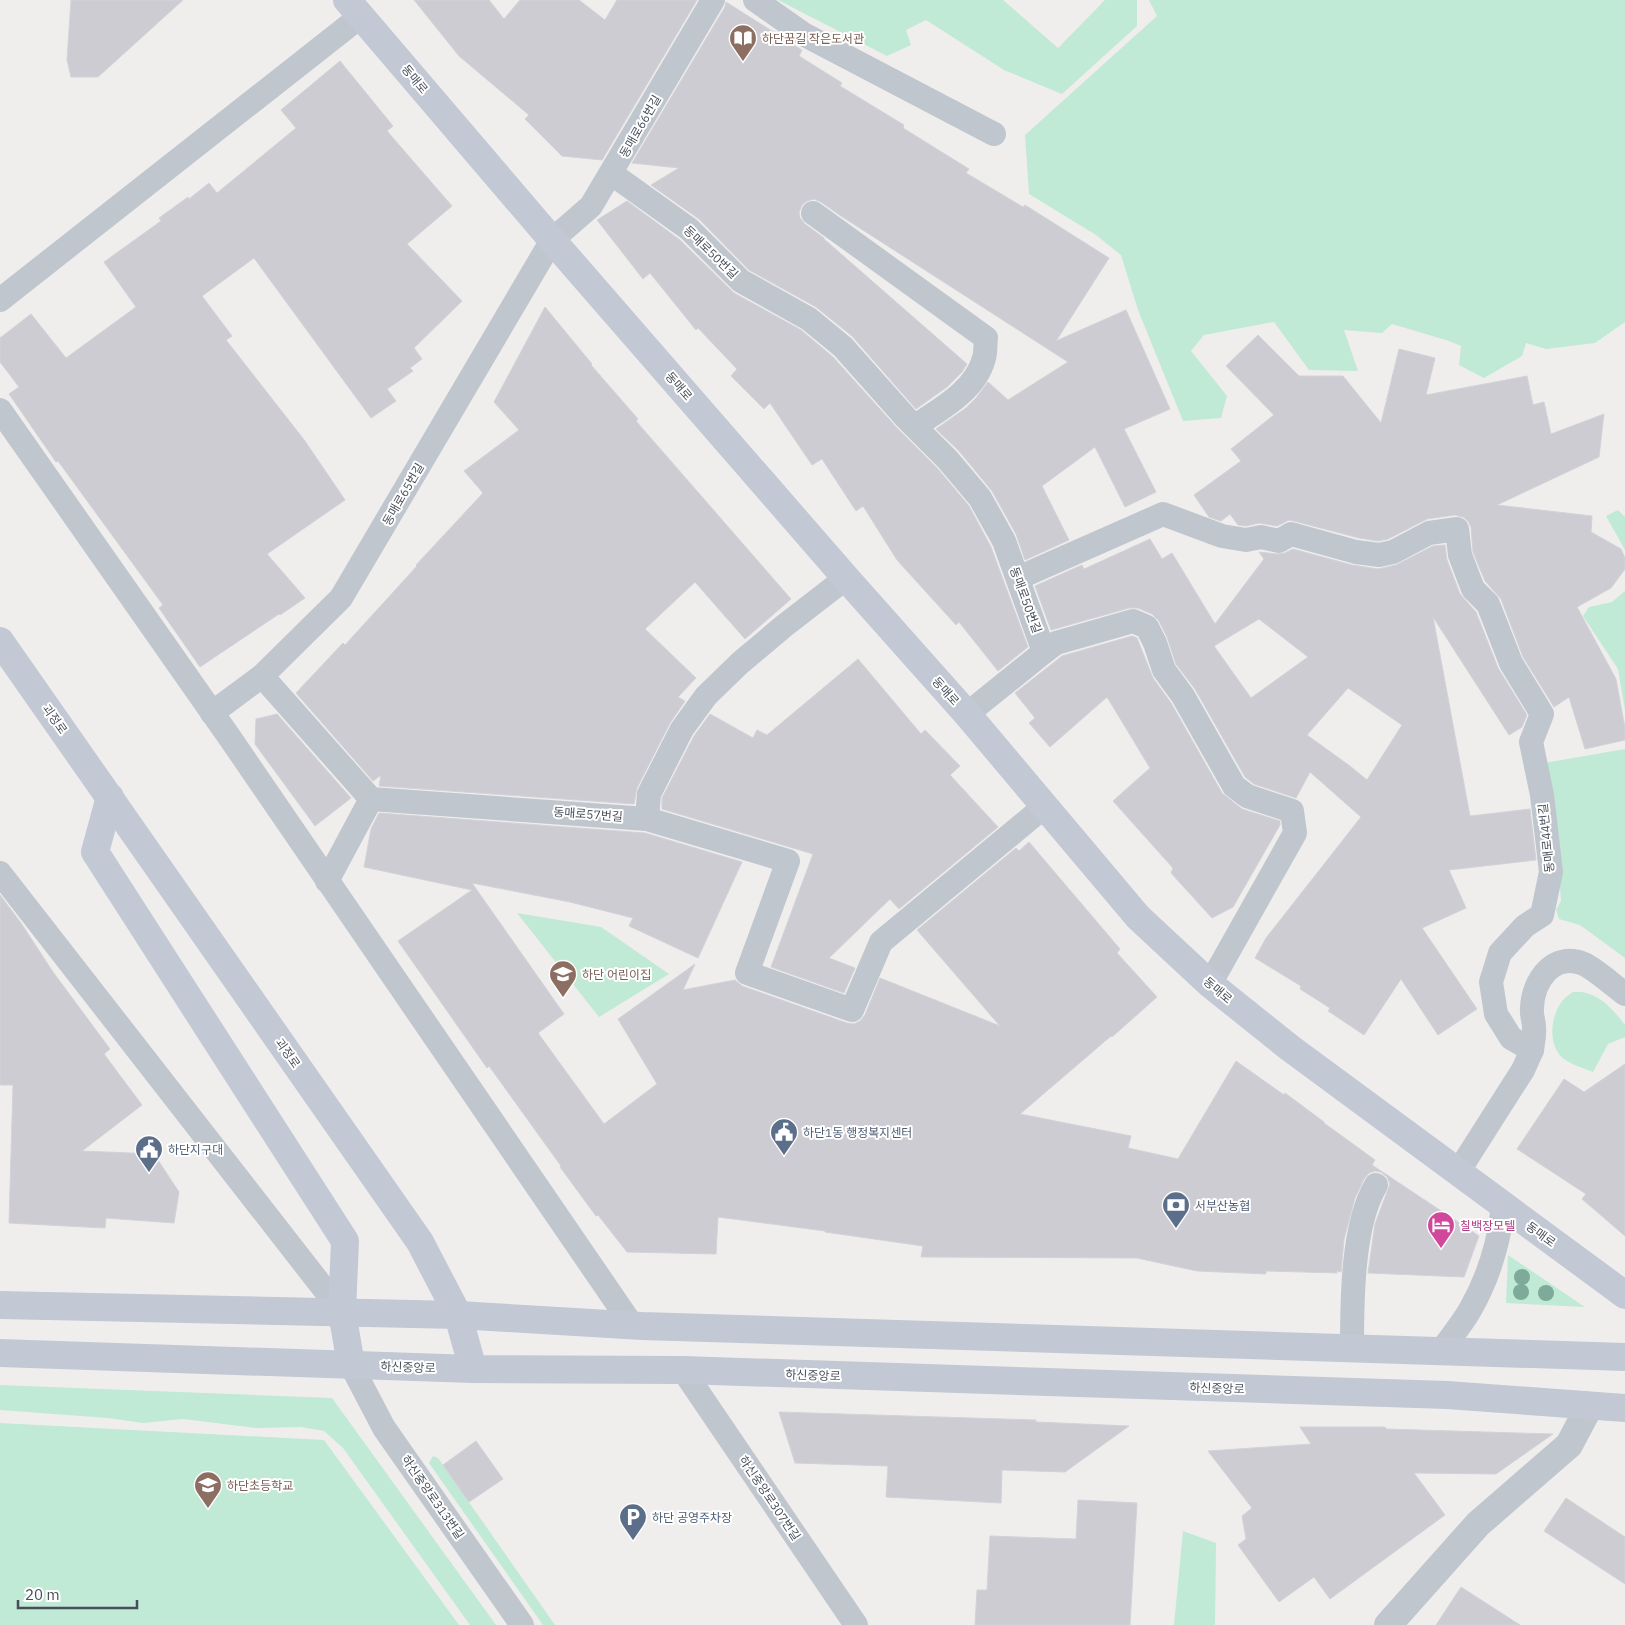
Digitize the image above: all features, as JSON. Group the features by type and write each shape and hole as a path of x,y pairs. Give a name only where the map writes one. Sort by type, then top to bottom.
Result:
{"street":[{"name":"동매로","path":"354,8 552,240 846,578 968,714 1138,917 1210,984 1290,1048 1625,1295"},
{"name":"괴정로","path":"0,641 420,1242 458,1315 473,1369"},
{"path":"110,797 95,852 345,1241 342,1312 351,1366"},
{"path":"0,1305 458,1315 632,1325 1625,1357"},
{"name":"하신중앙로","path":"0,1353 351,1366 473,1369 683,1370 1447,1396 1625,1408"},
{"path":"1388,1625 1478,1524 1569,1445 1587,1411 1585,1405"}],"lane":[{"name":"동매로66번길","path":"552,240 591,206 612,174 713,0"},
{"path":"755,0 805,35 994,134"},
{"path":"0,300 354,8"},
{"name":"동매로50번길","path":"612,174 689,229 741,281 809,319 843,347 948,460 980,498 1004,541 1044,652 1056,643 1133,621 1147,627 1155,643 1164,670 1183,696 1234,786 1247,796 1292,811 1295,833 1210,984"},
{"path":"813,213 986,338 984,358 972,381 950,403 916,426"},
{"name":"동매로65번길","path":"212,713 262,676 342,598 552,240"},
{"path":"0,410 212,713 632,1325"},
{"name":"동매로44번길","path":"1018,578 1163,514 1222,536 1246,540 1261,537 1279,540 1292,534 1356,552 1379,555 1393,552 1429,533 1457,529 1460,554 1473,589 1488,604 1511,664 1542,714 1531,742 1542,795 1551,872 1542,915 1525,926 1500,953 1491,982 1496,1014 1511,1038 1532,1050"},
{"path":"647,819 648,794 682,729 706,696 748,657 846,578"},
{"path":"968,714 1044,652"},
{"path":"262,676 371,799 327,881"},
{"name":"동매로57번길","path":"371,799 647,819 788,861 747,973 852,1010 881,942 1045,806"},
{"path":"0,873 342,1312"},
{"path":"1458,1172 1523,1070 1532,1050 1535,1028 1532,1009 1534,990 1544,973 1554,964 1566,961 1584,964 1625,994"},
{"path":"1352,1348 1354,1288 1359,1236 1362,1220 1376,1185"},
{"path":"1441,1351 1469,1312 1485,1280 1496,1252 1501,1230 1503,1206"},
{"name":"하신중앙로313번길","path":"351,1366 384,1428 522,1625"},
{"name":"하신중앙로307번길","path":"683,1370 856,1625"}],"green space":[{"path":"778,0 1003,0 1058,48 1105,0 1137,0 1137,26 1062,94 1004,70 926,20 906,30 911,45 887,56"},
{"path":"1149,0 1625,0 1625,322 1595,343 1546,349 1526,343 1522,356 1484,378 1459,365 1461,346 1392,324 1382,333 1344,330 1358,371 1309,370 1274,322 1204,335 1191,351 1227,396 1221,418 1183,421 1138,310 1121,255 1096,235 1029,194 1025,135 1157,16"},
{"path":"1618,510 1625,517 1625,550 1606,516"},
{"path":"1625,591 1625,710 1618,669 1583,616 1589,607 1612,602"},
{"path":"1625,749 1625,958 1580,925 1559,919 1556,910 1561,901 1560,887 1544,763"},
{"path":"517,913 601,927 669,974 599,1017"},
{"path":"1573,992 1589,994 1603,1001 1625,1025 1625,1037 1608,1044 1593,1072 1564,1059 1555,1046 1553,1038 1553,1021 1559,1005"},
{"path":"1508,1255 1585,1307 1506,1303"},
{"path":"0,1385 332,1398 496,1625 470,1625 343,1448 324,1431 301,1427 257,1428 183,1419 143,1423 108,1418 0,1410"},
{"name":"하단초등학교","path":"0,1423 324,1440 459,1625 0,1625"},
{"path":"433,1456 438,1458 555,1625 543,1625 429,1463"},
{"path":"1183,1531 1216,1543 1215,1625 1174,1625"}],"building":[{"path":"71,0 183,0 98,77 71,77 67,60"},
{"path":"414,0 489,0 504,19 520,0 579,0 605,20 617,0 697,0 602,160 562,156 525,119 529,115 459,56"},
{"path":"726,2 802,50 799,56 842,83 840,86 904,125 903,128 969,169 966,173 1023,207 1025,205 1109,258 1056,341 1126,310 1170,409 1124,429 1156,492 1125,507 1095,447 1042,486 1069,540 1025,560 1016,534 992,491 959,451 936,429 966,408 988,382 1008,400 1068,362 821,202 814,199 807,201 802,205 799,212 800,218 805,224 824,238 967,364 947,387 916,409 852,336 816,307 749,270 699,219 651,185 679,168 632,163 725,7"},
{"path":"340,61 393,126 387,131 452,206 407,244 462,301 414,348 422,359 410,368 413,371 387,389 396,401 371,418 254,258 202,296 232,336 226,340 305,441 345,500 267,554 305,598 200,667 159,608 163,605 58,461 56,462 9,394 19,387 0,362 0,338 31,314 66,358 136,307 104,262 161,221 159,218 188,197 189,199 209,183 217,193 296,128 281,110"},
{"path":"627,201 680,240 734,293 801,330 833,357 897,428 938,469 969,506 991,547 1028,647 998,671 959,622 956,625 897,560 863,506 856,511 822,459 812,465 770,403 764,409 731,376 737,369 698,328 696,330 650,273 643,279 597,220"},
{"path":"545,307 591,365 638,419 636,421 791,599 745,639 695,582 645,629 696,678 678,697 685,701 670,723 637,788 634,804 379,786 381,775 373,781 296,693 343,643 345,645 483,493 464,471 519,430 494,402"},
{"path":"1258,335 1299,376 1343,376 1381,423 1399,349 1435,358 1426,395 1527,376 1533,405 1544,402 1551,434 1604,414 1599,457 1497,505 1592,516 1591,532 1621,549 1625,558 1625,569 1611,588 1577,607 1616,679 1625,728 1625,740 1585,749 1569,697 1554,707 1523,657 1501,599 1485,581 1473,552 1471,527 1463,517 1455,515 1427,519 1388,539 1378,541 1289,520 1277,526 1259,523 1246,526 1238,525 1230,514 1221,521 1209,517 1194,495 1241,461 1231,449 1274,415 1226,366"},
{"path":"1150,539 1162,559 1172,553 1215,624 1264,559 1259,552 1277,554 1293,549 1352,565 1378,569 1396,565 1433,546 1445,545 1447,560 1460,594 1476,612 1498,668 1527,715 1522,727 1509,735 1433,617 1470,816 1530,809 1536,860 1449,870 1466,908 1422,928 1477,1009 1438,1035 1401,979 1364,1035 1328,1011 1330,1008 1300,989 1301,986 1255,958 1266,938 1361,817 1310,772 1296,798 1254,784 1245,777 1195,689 1176,664 1167,637 1159,621 1152,614 1138,608 1129,608 1051,630 1035,586 1082,565 1084,569","holes":["1259,619 1308,657 1251,698 1214,646","1348,688 1402,725 1367,780 1307,735"]},
{"path":"1132,636 1137,638 1153,678 1171,703 1222,793 1242,809 1280,821 1280,825 1233,907 1212,918 1171,873 1173,868 1113,801 1150,768 1107,697 1050,747 1029,723 1035,718 1015,693 1062,656"},
{"path":"858,659 921,734 925,730 960,766 950,775 998,827 899,909 890,899 829,958 855,968 844,993 771,967 813,854 662,809 662,798 694,736 710,714 753,738 757,730 767,735"},
{"path":"277,714 351,798 315,826 255,744 256,719"},
{"path":"379,813 645,833 742,862 698,958 629,926 633,918 570,902 472,883 564,1014 538,1033 604,1124 657,1084 618,1019 695,964 683,990 735,980 742,986 854,1024 865,1015 880,978 1000,1026 917,930 1016,848 1019,851 1029,842 1120,949 1117,953 1157,997 1020,1114 1131,1136 1128,1148 1178,1159 1236,1061 1284,1095 1285,1093 1375,1160 1372,1165 1479,1236 1464,1277 1368,1273 1375,1224 1390,1184 1387,1177 1381,1172 1375,1171 1369,1173 1364,1179 1355,1198 1344,1239 1341,1272 1337,1271 1337,1273 1266,1271 1266,1274 1197,1271 1137,1258 921,1257 923,1246 718,1217 716,1254 627,1252 598,1215 596,1216 489,1066 487,1068 398,941 472,890 364,867 371,829"},
{"path":"0,895 53,972 110,1049 104,1054 142,1105 82,1151 154,1154 179,1192 174,1223 106,1218 105,1228 9,1223 13,1085 0,1085"},
{"path":"1625,1064 1625,1236 1582,1199 1586,1194 1517,1149 1564,1079 1584,1092"},
{"path":"779,1412 1036,1420 1036,1422 1129,1426 1065,1472 1002,1470 1001,1503 886,1497 888,1466 795,1463"},
{"path":"1300,1427 1385,1427 1386,1429 1553,1434 1496,1474 1414,1473 1445,1515 1330,1599 1314,1577 1279,1602 1238,1545 1246,1539 1242,1516 1252,1508 1208,1451 1311,1444"},
{"path":"476,1441 503,1479 469,1502 443,1465"},
{"path":"1566,1498 1625,1537 1625,1584 1544,1531"},
{"path":"1078,1500 1137,1503 1130,1625 975,1625 977,1590 987,1590 990,1536 1076,1539"},
{"path":"1461,1587 1520,1625 1436,1625"}],"place":[{"name":"하단꿈길 작은도서관","path":"743,62"},
{"name":"하단 어린이집","path":"563,998"},
{"name":"하단1동 행정복지센터","path":"784,1156"},
{"name":"하단지구대","path":"149,1173"},
{"name":"서부산농협","path":"1176,1229"},
{"name":"칠백장모텔","path":"1441,1249"},
{"name":"하단초등학교","path":"208,1509"},
{"name":"하단 공영주차장","path":"633,1541"}]}
